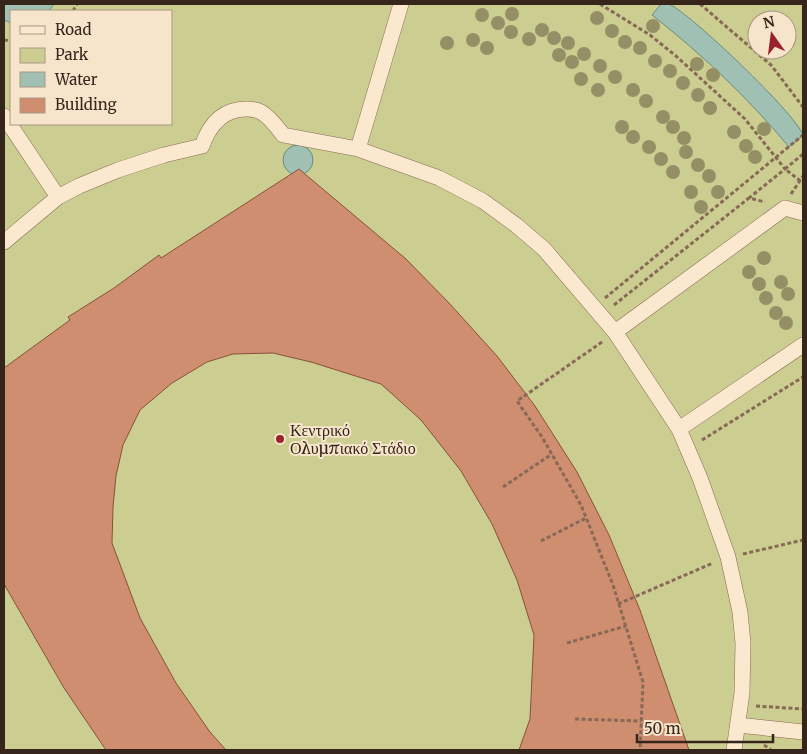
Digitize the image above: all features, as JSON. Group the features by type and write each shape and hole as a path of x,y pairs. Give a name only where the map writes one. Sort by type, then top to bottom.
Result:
{"street":[{"path":"358,149 401,4"},
{"path":"4,242 58,197 79,186 118,170 164,155 202,146 207,132 217,121 227,112 240,109 261,112 275,124 283,135 358,149 439,178 483,201 516,224 544,249 602,315 679,429 688,448 728,557 740,612 742,635 740,705 734,750"},
{"path":"4,116 58,197"},
{"path":"615,332 786,208 803,213"},
{"path":"679,429 803,345"},
{"path":"738,725 803,732"}],"path":[{"path":"600,4 650,35 676,56 745,120 785,169 803,183"},
{"path":"700,4 740,36 771,65 803,107"},
{"path":"602,315 803,154"},
{"path":"749,198 786,208"},
{"path":"615,332 517,401 542,437 581,505 626,626 643,682 640,750"},
{"path":"688,448 803,377"},
{"path":"503,487 552,454"},
{"path":"540,541 586,518"},
{"path":"618,604 728,557 803,540"},
{"path":"567,643 626,626"},
{"path":"740,705 803,709"},
{"path":"575,719 642,720"}],"green space":[{"path":"4,4 803,4 803,750 4,750"}],"water":[{"path":"4,4 54,4 50,10 10,10 10,23 4,20"},
{"path":"661,4 669,4 680,11 719,44 782,107 803,135 789,147 724,78 652,15"},
{"path":"298,145 309,149 313,160 309,171 298,175 287,171 283,160 287,149"}],"building":[{"path":"299,169 406,259 497,356 535,406 577,472 609,535 640,610 689,750 519,750 530,719 534,635 517,580 492,524 461,471 421,420 381,384 311,362 273,353 233,354 207,362 172,383 140,410 123,445 116,476 112,543 140,618 176,683 210,732 226,750 106,750 64,688 4,584 4,368 70,320 68,317 114,288 159,255 161,258"}],"place":[{"name":"Κεντρικό Ολυμπιακό Στάδιο","path":"280,439"}]}
